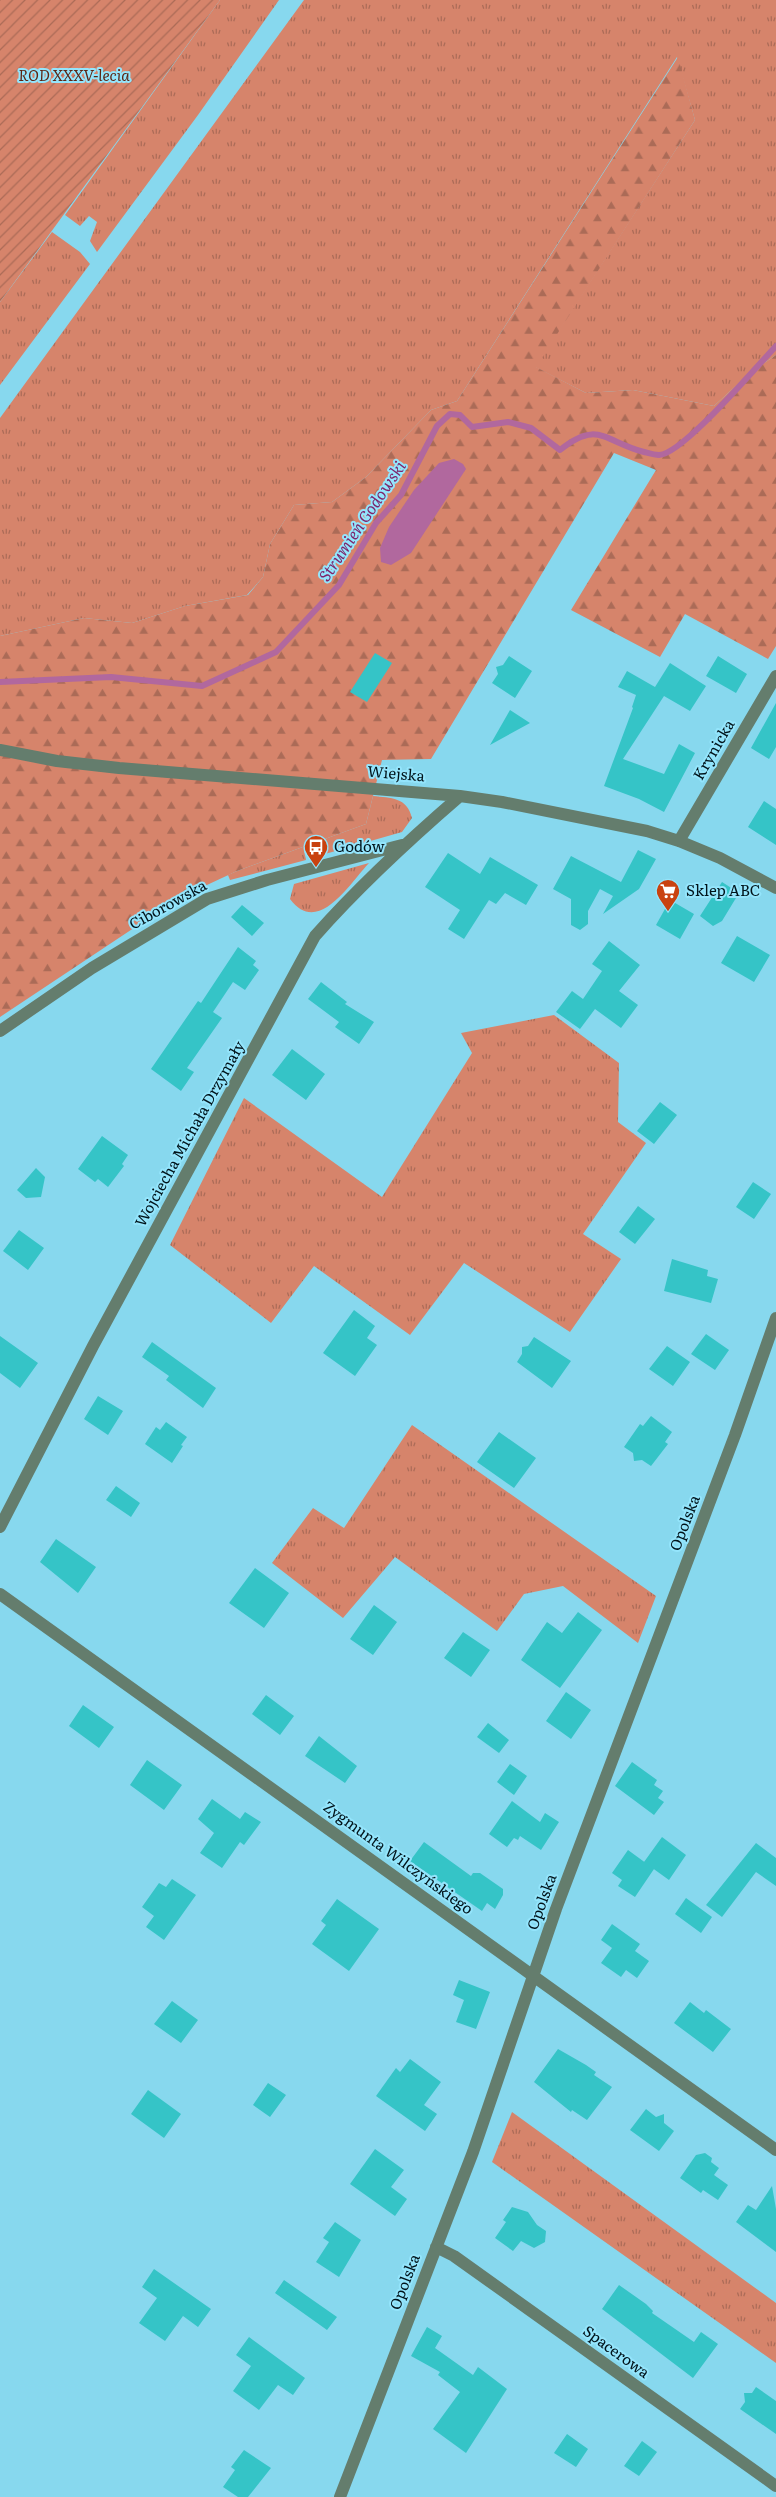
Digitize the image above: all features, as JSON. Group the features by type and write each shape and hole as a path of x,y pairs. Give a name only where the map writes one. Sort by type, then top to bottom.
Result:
{"street":[{"name":"Krynicka","path":"679,841 776,676"},
{"name":"Wiejska","path":"0,750 57,761 119,768 460,796 553,812 647,831 679,841 720,858 776,888"},
{"name":"Wojciecha Michała Drzymały","path":"0,1527 93,1346 315,936 343,904 402,845 460,796"},
{"name":"Ciborowska","path":"0,1030 92,968 207,899 267,880 402,845"},
{"name":"Opolska","path":"340,2497 476,2143 577,1851 735,1436 776,1318"},
{"name":"Zygmunta Wilczyńskiego","path":"0,1594 776,2150"},
{"name":"Spacerowa","path":"436,2247 454,2256 776,2486"}],"green space":[{"name":"ROD XXXV-lecia","path":"0,0 220,0 0,302"},
{"path":"220,0 279,0 198,115 97,252 90,241 97,222 89,216 80,226 65,215"},
{"path":"304,0 776,0 776,355 751,372 714,406 633,390 586,393 535,367 695,120 677,57 457,401 431,410 366,477 332,502 294,505 270,544 263,577 247,595 185,606 132,623 84,618 0,636 0,418"},
{"path":"678,57 695,120 536,367 586,393 633,390 714,406 751,372 776,355 776,646 768,659 685,614 660,657 571,610 656,470 614,453 431,759 382,760 366,824 237,871 179,898 0,1017 0,636 84,618 132,623 185,606 248,595 263,577 270,544 294,505 332,502 366,477 431,410 457,401"},
{"path":"52,232 80,252 90,264 0,385 0,302"},
{"path":"373,796 397,800 406,806 412,818 402,832 325,854 323,846 304,851 306,860 230,880 228,875 237,871 366,824"},
{"path":"369,863 333,903 322,910 311,912 301,909 290,899 294,884"},
{"path":"554,1015 619,1063 618,1122 646,1143 583,1234 621,1259 570,1332 464,1263 410,1335 314,1266 271,1323 170,1245 244,1098 382,1197 472,1053 461,1033"},
{"path":"412,1425 656,1596 638,1643 563,1586 524,1594 497,1631 395,1557 343,1618 272,1563 313,1508 344,1528"},
{"path":"512,2112 776,2303 776,2363 492,2162"}],"shaded area":[{"path":"454,459 463,464 466,469 411,553 391,565 381,562 380,548 389,527 414,490 439,463"}],"building":[{"path":"375,653 392,663 367,702 350,692"},
{"path":"509,656 532,671 515,698 492,683 498,674 496,667 503,665"},
{"path":"718,656 747,674 736,693 706,676"},
{"path":"670,663 706,686 690,711 664,696 623,759 664,774 679,744 695,753 664,812 639,799 604,786 636,695 618,687 627,671 655,687"},
{"path":"776,703 776,747 769,759 751,748"},
{"path":"510,710 530,723 490,745"},
{"path":"764,801 776,809 776,845 748,827"},
{"path":"638,850 656,859 639,889 603,914 613,896 600,889 588,911 588,924 580,930 571,925 571,899 553,889 571,856 621,882"},
{"path":"448,853 480,874 490,857 538,885 526,905 505,893 496,904 489,900 464,939 448,929 460,910 425,887"},
{"path":"722,882 739,893 722,921 713,926 700,916"},
{"path":"670,900 694,914 680,939 656,925"},
{"path":"242,905 264,923 252,936 231,917"},
{"path":"737,936 770,955 754,982 721,963"},
{"path":"609,941 640,965 619,991 638,1005 621,1028 595,1009 580,1029 556,1012 572,991 583,999 602,971 592,964"},
{"path":"238,947 256,961 253,965 259,970 245,990 233,982 213,1012 222,1018 187,1068 194,1072 181,1091 151,1069 198,1001 201,1003"},
{"path":"321,982 347,1002 345,1004 374,1022 359,1044 335,1027 339,1022 308,999"},
{"path":"292,1049 325,1074 306,1100 272,1075"},
{"path":"660,1102 677,1115 654,1144 637,1131"},
{"path":"102,1136 128,1155 122,1164 124,1166 108,1187 98,1179 95,1182 78,1169"},
{"path":"36,1168 45,1177 41,1197 26,1198 17,1190"},
{"path":"753,1182 771,1194 754,1219 736,1207"},
{"path":"638,1206 655,1219 635,1244 619,1232"},
{"path":"19,1230 44,1248 28,1270 3,1251"},
{"path":"672,1259 708,1270 707,1276 718,1279 711,1303 664,1291"},
{"path":"354,1310 375,1326 367,1338 377,1345 355,1376 323,1353"},
{"path":"706,1334 729,1350 715,1370 691,1354"},
{"path":"0,1336 38,1363 20,1388 0,1373"},
{"path":"534,1337 571,1361 552,1388 517,1362 522,1354 522,1347 528,1346"},
{"path":"152,1342 216,1388 203,1408 166,1380 169,1376 142,1357"},
{"path":"667,1346 690,1362 673,1386 649,1369"},
{"path":"98,1396 123,1411 108,1435 84,1419"},
{"path":"651,1416 672,1432 665,1442 668,1444 651,1466 642,1460 634,1461 633,1453 624,1447 640,1424 643,1426"},
{"path":"166,1422 187,1437 172,1463 145,1444 156,1427 160,1430"},
{"path":"499,1432 536,1458 514,1488 477,1462"},
{"path":"116,1486 140,1503 131,1517 106,1500"},
{"path":"56,1539 96,1567 78,1593 40,1562"},
{"path":"255,1568 289,1593 264,1628 229,1603"},
{"path":"374,1605 397,1622 373,1655 350,1639"},
{"path":"578,1612 602,1630 560,1688 521,1660 547,1622 562,1633"},
{"path":"463,1632 490,1650 471,1677 444,1658"},
{"path":"566,1692 591,1710 571,1739 546,1721"},
{"path":"266,1695 294,1716 280,1735 252,1714"},
{"path":"83,1705 114,1727 99,1748 69,1726"},
{"path":"488,1723 509,1740 499,1753 477,1737"},
{"path":"319,1736 357,1766 345,1783 305,1756"},
{"path":"147,1760 182,1785 164,1810 130,1785"},
{"path":"632,1762 657,1780 654,1785 663,1791 658,1798 664,1802 654,1815 615,1786"},
{"path":"510,1764 527,1776 514,1795 497,1782"},
{"path":"212,1799 240,1819 245,1812 261,1822 244,1845 240,1842 222,1868 200,1853 214,1833 198,1819"},
{"path":"512,1801 540,1822 545,1813 559,1822 541,1850 520,1836 518,1840 514,1838 507,1847 489,1834"},
{"path":"662,1837 686,1855 669,1880 644,1862"},
{"path":"424,1842 471,1876 473,1873 480,1873 503,1889 503,1895 495,1909 487,1903 482,1911 410,1861"},
{"path":"756,1843 776,1858 776,1886 756,1872 722,1917 706,1905"},
{"path":"628,1850 654,1869 635,1897 618,1886 622,1880 612,1873"},
{"path":"172,1879 196,1895 164,1940 146,1927 154,1916 142,1907 159,1883 166,1887"},
{"path":"686,1898 712,1917 701,1933 675,1914"},
{"path":"337,1899 379,1929 349,1971 312,1944 326,1925 321,1921"},
{"path":"612,1924 640,1944 635,1951 649,1961 637,1978 626,1970 621,1977 601,1963 612,1948 601,1940"},
{"path":"459,1980 490,1992 476,2029 456,2022 464,2000 453,1995"},
{"path":"172,2001 198,2020 181,2043 154,2024"},
{"path":"690,2002 704,2013 706,2010 731,2029 713,2052 674,2023"},
{"path":"558,2049 596,2072 594,2075 612,2087 587,2120 572,2110 571,2112 534,2082"},
{"path":"410,2059 441,2082 424,2105 437,2114 425,2131 376,2096 396,2068 400,2072"},
{"path":"268,2083 286,2095 270,2117 253,2105"},
{"path":"148,2090 181,2114 164,2138 131,2114"},
{"path":"646,2109 656,2117 664,2114 664,2123 674,2131 659,2151 630,2130"},
{"path":"375,2149 404,2170 391,2187 407,2199 395,2216 350,2184"},
{"path":"705,2153 712,2158 711,2162 719,2168 714,2175 728,2185 718,2200 703,2190 701,2193 680,2178 696,2155"},
{"path":"772,2186 776,2209 776,2252 736,2222 748,2205 756,2210"},
{"path":"512,2207 528,2212 537,2225 546,2231 545,2242 534,2248 521,2241 513,2251 495,2238 506,2222 503,2220"},
{"path":"335,2222 361,2240 339,2277 316,2262 329,2242 323,2238"},
{"path":"154,2269 211,2309 198,2327 183,2316 165,2341 139,2323 157,2298 142,2287"},
{"path":"284,2280 337,2317 327,2330 275,2293"},
{"path":"619,2285 646,2304 653,2311 652,2313 694,2342 701,2332 718,2344 693,2378 602,2309"},
{"path":"427,2327 442,2336 435,2348 473,2375 478,2367 507,2389 466,2453 433,2429 460,2392 438,2375 440,2372 411,2356"},
{"path":"249,2337 305,2378 293,2395 278,2385 259,2410 233,2391 251,2366 236,2355"},
{"path":"756,2387 776,2401 776,2434 740,2409 745,2402 744,2393 752,2393"},
{"path":"567,2434 588,2449 576,2467 554,2453"},
{"path":"642,2441 657,2452 639,2476 624,2466"},
{"path":"244,2450 271,2468 248,2497 238,2497 223,2487 235,2470 231,2467"}],"waterway":[{"name":"Strumień Godowski","path":"0,682 111,677 202,686 276,652 339,585 376,523 401,495 437,426 450,414 460,415 472,427 508,422 531,428 560,450 573,441 593,434 631,448 659,455 670,451 701,426 776,346"}],"place":[{"name":"Godów","path":"316,868"},
{"name":"Sklep ABC","path":"668,912"}]}
